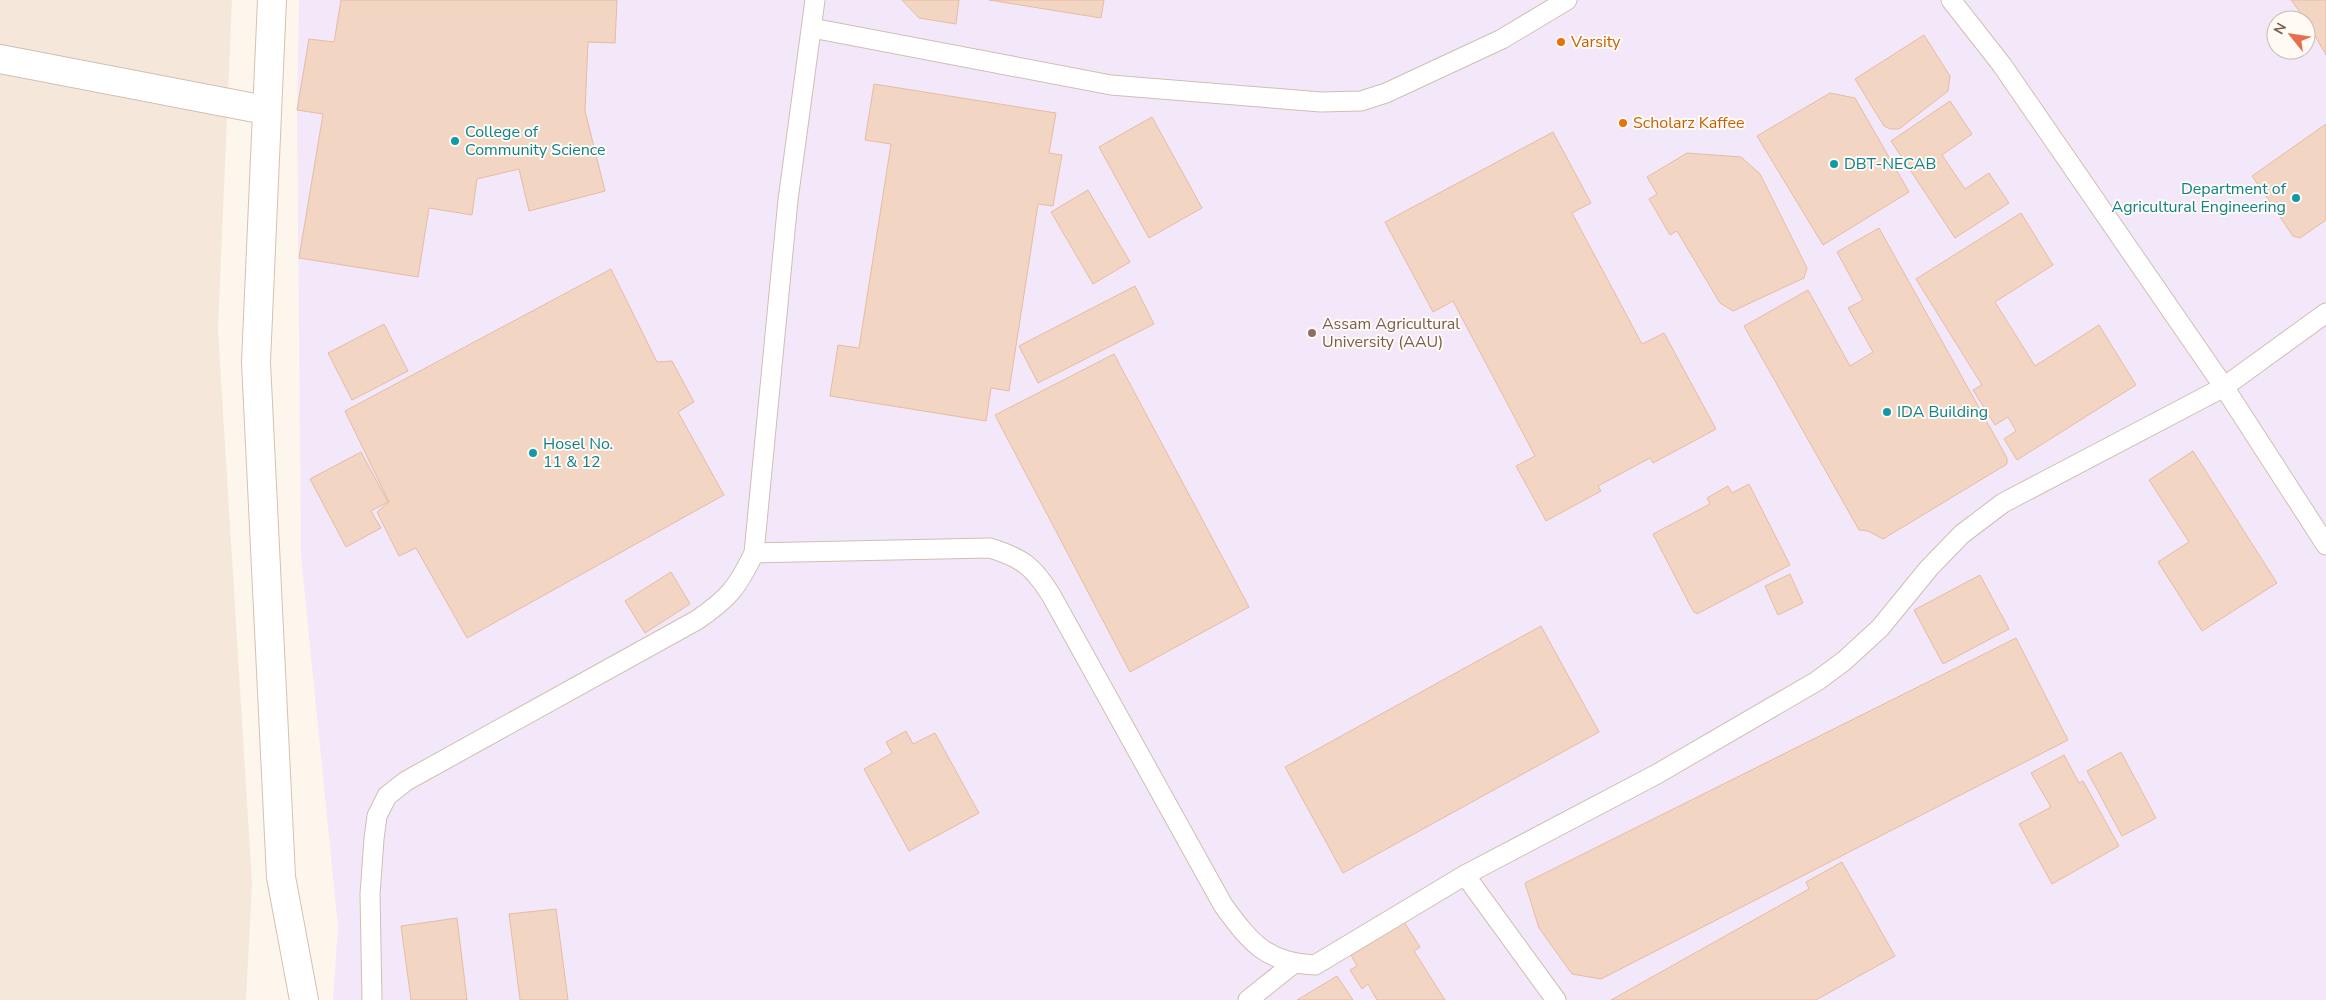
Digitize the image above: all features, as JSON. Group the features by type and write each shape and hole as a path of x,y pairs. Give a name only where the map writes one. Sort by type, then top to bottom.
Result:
{"main road":[{"path":"272,0 265,110 256,362 281,878 304,1000"},
{"path":"0,59 265,110"}],"lane":[{"path":"372,1000 370,894 374,839 377,816 388,796 406,781 697,620 724,602 741,580 754,553 788,200 815,0"},
{"path":"812,28 1111,85 1321,102 1361,101 1386,93 1502,40 1567,0"},
{"path":"1951,0 2002,65 2224,387 2326,545"},
{"path":"754,553 990,548 1011,555 1028,564 1040,576 1051,595 1223,905 1247,937 1269,954 1293,964 1315,965 1465,875 1657,774 1817,681 1844,661 1880,628 1929,568 1962,534 2003,503 2224,387 2326,313"},
{"path":"1465,875 1556,1000"},
{"path":"1248,1000 1293,964"}],"shaded area":[{"path":"0,0 232,0 218,330 252,884 246,1000 0,1000"},
{"name":"Assam Agricultural University (AAU)","path":"299,0 2326,0 2326,1000 333,1000 338,927 301,556 297,110"}],"building":[{"name":"College of Community Science","path":"341,0 617,0 615,43 588,42 585,111 605,191 529,211 519,169 477,179 472,215 429,208 418,277 299,258 323,114 297,110 309,39 334,42"},
{"path":"902,0 959,0 956,24 919,18"},
{"path":"989,0 1104,0 1101,18"},
{"path":"2291,0 2326,0 2326,55 2316,38 2316,10 2298,10"},
{"path":"1924,35 1950,76 1948,91 1899,129 1890,129 1884,126 1855,79"},
{"path":"874,84 1056,113 1049,153 1062,155 1053,206 1038,204 1009,391 991,388 986,421 830,396 838,345 859,348 891,144 865,140"},
{"name":"DBT-NECAB","path":"1830,93 1855,98 1909,192 1823,245 1757,136"},
{"path":"1950,101 1972,134 1942,155 1965,189 1989,173 2009,203 1955,238 1891,141"},
{"path":"1152,117 1202,208 1149,238 1099,147"},
{"name":"Department of Agricultural Engineering","path":"2326,124 2326,220 2300,238 2293,236 2252,176"},
{"path":"1553,132 1591,203 1572,213 1642,344 1664,333 1716,429 1653,463 1650,458 1598,486 1601,491 1546,521 1516,466 1535,456 1453,301 1433,312 1385,222"},
{"path":"1687,153 1741,157 1760,174 1807,268 1804,278 1733,311 1720,303 1677,231 1670,235 1649,199 1657,194 1647,177"},
{"path":"1088,190 1130,262 1093,284 1051,212"},
{"path":"2021,213 2053,265 1995,302 2035,366 2099,325 2136,385 2017,460 2004,439 2016,431 2008,417 1995,425 1973,390 1982,385 1916,279"},
{"name":"IDA Building","path":"1879,228 2007,458 2007,464 1883,539 1868,531 1859,530 1744,326 1808,290 1850,366 1873,352 1848,308 1863,300 1837,252"},
{"name":"Hosel No. 11 & 12","path":"611,269 657,362 672,361 694,402 678,412 724,495 467,638 416,548 399,556 377,512 389,502 345,411"},
{"path":"1135,286 1154,324 1038,383 1019,346"},
{"path":"384,324 408,371 352,400 328,353"},
{"path":"1114,354 1249,607 1130,672 995,415"},
{"path":"2193,451 2277,583 2202,631 2158,562 2189,542 2149,480"},
{"path":"361,452 388,502 371,511 381,528 346,547 310,479"},
{"path":"1749,484 1790,565 1697,614 1693,611 1653,534 1710,504 1707,498 1728,486 1732,493"},
{"path":"671,572 690,604 645,633 625,601"},
{"path":"1790,574 1803,603 1778,615 1765,586"},
{"path":"1980,575 2009,629 1943,664 1914,610"},
{"path":"1541,626 1599,732 1343,873 1285,767"},
{"path":"2016,638 2068,740 1601,979 1572,974 1539,928 1525,883"},
{"path":"906,731 913,744 935,733 979,813 909,851 864,769 892,753 886,742"},
{"path":"2121,752 2156,818 2122,836 2087,771"},
{"path":"2064,755 2079,783 2083,781 2119,846 2052,884 2019,824 2051,807 2031,773"},
{"path":"1842,862 1895,956 1816,1000 1611,1000 1809,889 1806,882"},
{"path":"556,909 568,1000 520,1000 509,914"},
{"path":"457,918 467,1000 411,1000 401,926"},
{"path":"1404,922 1420,947 1414,951 1445,1000 1377,1000 1368,984 1362,989 1350,970 1357,966 1351,955"},
{"path":"1337,976 1353,1000 1297,1000"}],"place":[{"name":"Varsity","path":"1561,42"},
{"name":"Scholarz Kaffee","path":"1623,123"},
{"name":"College of Community Science","path":"455,141"},
{"name":"DBT-NECAB","path":"1834,164"},
{"name":"Department of Agricultural Engineering","path":"2296,198"},
{"name":"Assam Agricultural University (AAU)","path":"1312,333"},
{"name":"IDA Building","path":"1887,412"},
{"name":"Hosel No. 11 & 12","path":"533,453"}]}
